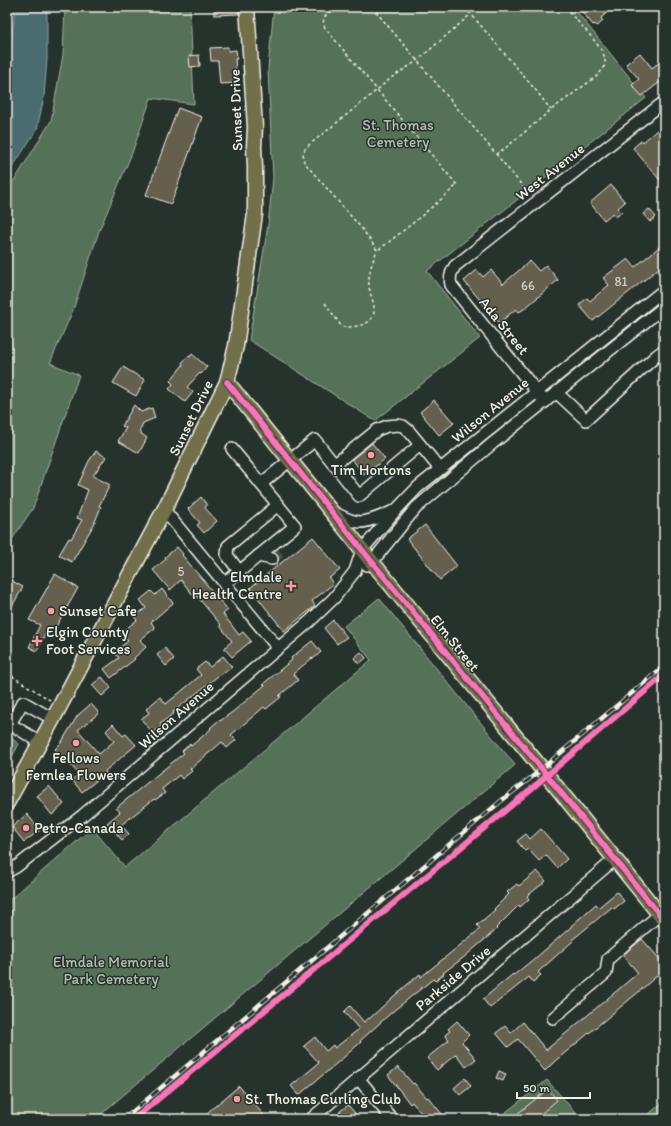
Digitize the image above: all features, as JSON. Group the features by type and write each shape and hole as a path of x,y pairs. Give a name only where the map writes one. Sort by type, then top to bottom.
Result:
{"main road":[{"name":"Sunset Drive","path":"7,803 164,510 227,382 232,367 254,214 255,127 247,7"},
{"name":"Elm Street","path":"227,382 362,550 662,917"}],"street":[{"name":"West Avenue","path":"455,266 664,102"},
{"name":"Ada Street","path":"455,266 450,275 451,285 545,402"},
{"name":"Wilson Avenue","path":"7,872 16,867 83,815 310,622 334,598 355,571 362,550 418,487 664,290"},
{"name":"Wilson Avenue","path":"355,571 372,562 416,508 493,443 664,307"},
{"path":"642,308 650,318"},
{"path":"557,393 586,420 664,350"},
{"path":"334,465 377,430 387,426 398,425 403,426 409,431 440,469"},
{"path":"485,432 493,443"},
{"path":"261,484 315,440 359,496 420,445"},
{"path":"224,584 295,526 232,449"},
{"path":"239,571 227,555 228,546 278,505"},
{"path":"164,510 278,648"},
{"path":"332,512 348,520 361,522 396,510"},
{"path":"280,539 282,551"},
{"path":"258,556 272,559"},
{"path":"40,742 10,724 23,702 56,713"},
{"name":"Parkside Drive","path":"311,1119 615,859"},
{"path":"553,1018 606,972 608,959 662,917"},
{"path":"358,1078 392,1119"}],"path":[{"path":"325,303 342,327 364,325 371,321 374,307 369,293 368,280 377,250 439,202 457,185 326,28 323,23 326,15 336,7"},
{"path":"372,7 529,194"},
{"path":"465,7 551,110"},
{"path":"496,154 602,71 606,62 605,55 570,13 568,7"},
{"path":"377,250 363,230 304,162 303,153 309,145 391,78 417,61 471,14"},
{"path":"7,673 56,713"}],"green space":[{"path":"65,7 190,7 194,104 151,98 132,153 99,231 73,310 50,363 79,375 33,508 7,547 7,189 16,178 51,121 63,55"},
{"name":"St. Thomas Cemetery","path":"274,7 573,7 646,98 427,271 480,338 375,421 249,340 268,225 273,178 268,69"},
{"name":"Elmdale Memorial Park Cemetery","path":"379,598 515,765 95,1119 7,1119 7,902 92,828 125,867 371,660 344,626"},
{"path":"7,735 19,744 7,766"},
{"path":"547,1080 581,1119 497,1119"},
{"path":"664,1101 664,1119 643,1119"}],"water":[{"path":"14,7 47,7 47,59 44,97 37,129 7,176 7,66 14,20"}],"building":[{"path":"214,7 239,7 239,14 214,15"},
{"path":"578,7 613,7 601,18 603,21 597,26 595,24 593,25"},
{"path":"228,47 228,51 236,50 237,59 235,59 237,83 220,84 218,61 211,61 210,48"},
{"path":"640,53 652,68 661,61 664,65 664,79 642,96 632,85 639,79 626,64"},
{"path":"199,55 200,66 190,67 189,56"},
{"path":"178,108 202,117 171,204 146,195"},
{"path":"664,124 664,185 633,148 642,140 643,142"},
{"path":"611,185 625,202 618,208 622,212 616,217 613,213 604,220 590,203"},
{"path":"649,209 656,217 650,222 643,214"},
{"path":"664,243 664,264 593,321 579,305 587,298 590,301 609,285 603,278 628,259 635,267"},
{"path":"530,261 539,271 546,265 558,280 524,309 519,312 516,309 499,323 464,281 477,270 483,277 491,270 503,284"},
{"path":"192,354 207,367 187,387 193,392 185,402 169,389 173,384 170,381 183,365 182,363"},
{"path":"123,367 145,380 136,396 113,383"},
{"path":"434,400 454,423 439,435 420,412"},
{"path":"134,405 141,412 152,408 155,418 143,423 139,432 147,438 139,453 118,441 126,428 122,426"},
{"path":"372,443 385,459 364,475 352,459"},
{"path":"96,451 106,457 93,476 110,485 99,506 101,507 94,524 72,562 59,555 69,538 71,539 82,520 77,518 88,490 78,485 89,461"},
{"path":"201,497 207,505 205,508 217,521 204,533 197,525 200,523 188,509"},
{"path":"425,525 457,566 440,580 407,539"},
{"name":"Elmdale Health Centre","path":"313,537 340,570 329,578 333,584 312,601 315,606 284,631 250,588"},
{"path":"177,547 228,610 223,614 239,635 243,632 251,641 232,657 224,648 232,641 220,626 221,625 195,594 193,595 181,580 170,590 153,570"},
{"path":"55,574 78,588 53,632 48,629 37,651 29,647 40,625 29,620"},
{"path":"10,580 23,587 7,615 7,586"},
{"path":"162,589 173,603 151,622 155,628 140,640 146,647 134,658 135,659 111,678 104,669 119,658 114,652 128,641 121,633 137,620 134,617 146,608 140,600 151,591 155,595"},
{"path":"333,620 347,637 337,644 324,628"},
{"path":"312,641 321,652 293,674 298,680 279,696 281,697 266,709 264,707 231,735 236,740 227,748 222,742 190,769 192,771 182,779 179,775 162,789 165,793 155,800 154,799 121,825 129,834 122,840 107,823 120,812 116,808 184,753 182,751 190,744 191,746 219,720 220,721 235,710 265,685 263,684"},
{"path":"165,648 174,659 166,666 157,655"},
{"path":"361,652 366,658 359,664 354,658"},
{"path":"223,656 232,667 224,673 223,672 173,712 174,713 160,724 162,726 153,733 141,719 149,713 146,709 160,697 166,704 201,675 196,669 205,662 210,667"},
{"path":"102,677 111,688 102,696 92,685"},
{"path":"91,704 99,713 78,730 99,754 114,741 106,731 113,724 123,736 126,734 136,745 105,771 106,773 82,792 72,780 79,774 55,749 61,743 78,715"},
{"name":"Petro-Canada","path":"49,786 64,804 52,815 37,796"},
{"name":"Petro-Canada","path":"27,814 40,830 24,842 12,827"},
{"path":"541,829 567,859 557,868 546,855 539,861 528,849 525,851 517,841 526,834 530,839"},
{"path":"537,871 546,881 527,896 529,899 520,907 519,905 496,928 497,929 443,973 444,974 435,981 433,979 392,1012 360,1041 361,1042 299,1095 291,1086 319,1063 304,1046 315,1037 326,1051 333,1045 335,1048 359,1029 344,1012 350,1006 364,1022 369,1019 420,974 421,977 480,929 477,925 495,910 494,909 509,894 507,892 517,884 519,886"},
{"path":"617,892 624,901 614,909 612,907 572,940 573,941 538,972 541,975 533,982 529,977 490,1008 483,999 513,974 514,975 530,963 596,904 599,907"},
{"path":"642,939 664,964 664,969 545,1071 518,1039 508,1047 496,1033 505,1026 511,1033 523,1022 546,1050 638,973 623,955"},
{"path":"457,1021 469,1035 462,1042 476,1059 466,1067 456,1054 437,1070 427,1058 449,1040 445,1035 450,1031 448,1029"},
{"path":"398,1067 427,1098 428,1097 446,1119 426,1119 412,1102 410,1104 388,1075"},
{"path":"499,1071 506,1074 503,1081 496,1078"},
{"path":"465,1078 471,1086 460,1095 454,1088"},
{"name":"St. Thomas Curling Club","path":"239,1086 267,1119 214,1119 208,1112"},
{"path":"548,1089 557,1100 535,1119 511,1119"},
{"path":"348,1105 360,1119 344,1119 339,1112"}],"tunnel":[{"path":"272,559 282,551"}],"railway":[{"path":"124,1119 501,801 532,777 664,666"}],"cycle path":[{"path":"227,382 664,920"},
{"path":"134,1119 537,784 664,675"}],"place":[{"name":"Tim Hortons","path":"371,455"},
{"name":"Elmdale Health Centre","path":"291,586"},
{"name":"Sunset Cafe","path":"51,611"},
{"name":"Elgin County Foot Services","path":"37,641"},
{"name":"Fellows Fernlea Flowers","path":"76,743"},
{"name":"Petro-Canada","path":"26,828"},
{"name":"St. Thomas Curling Club","path":"237,1099"}]}
